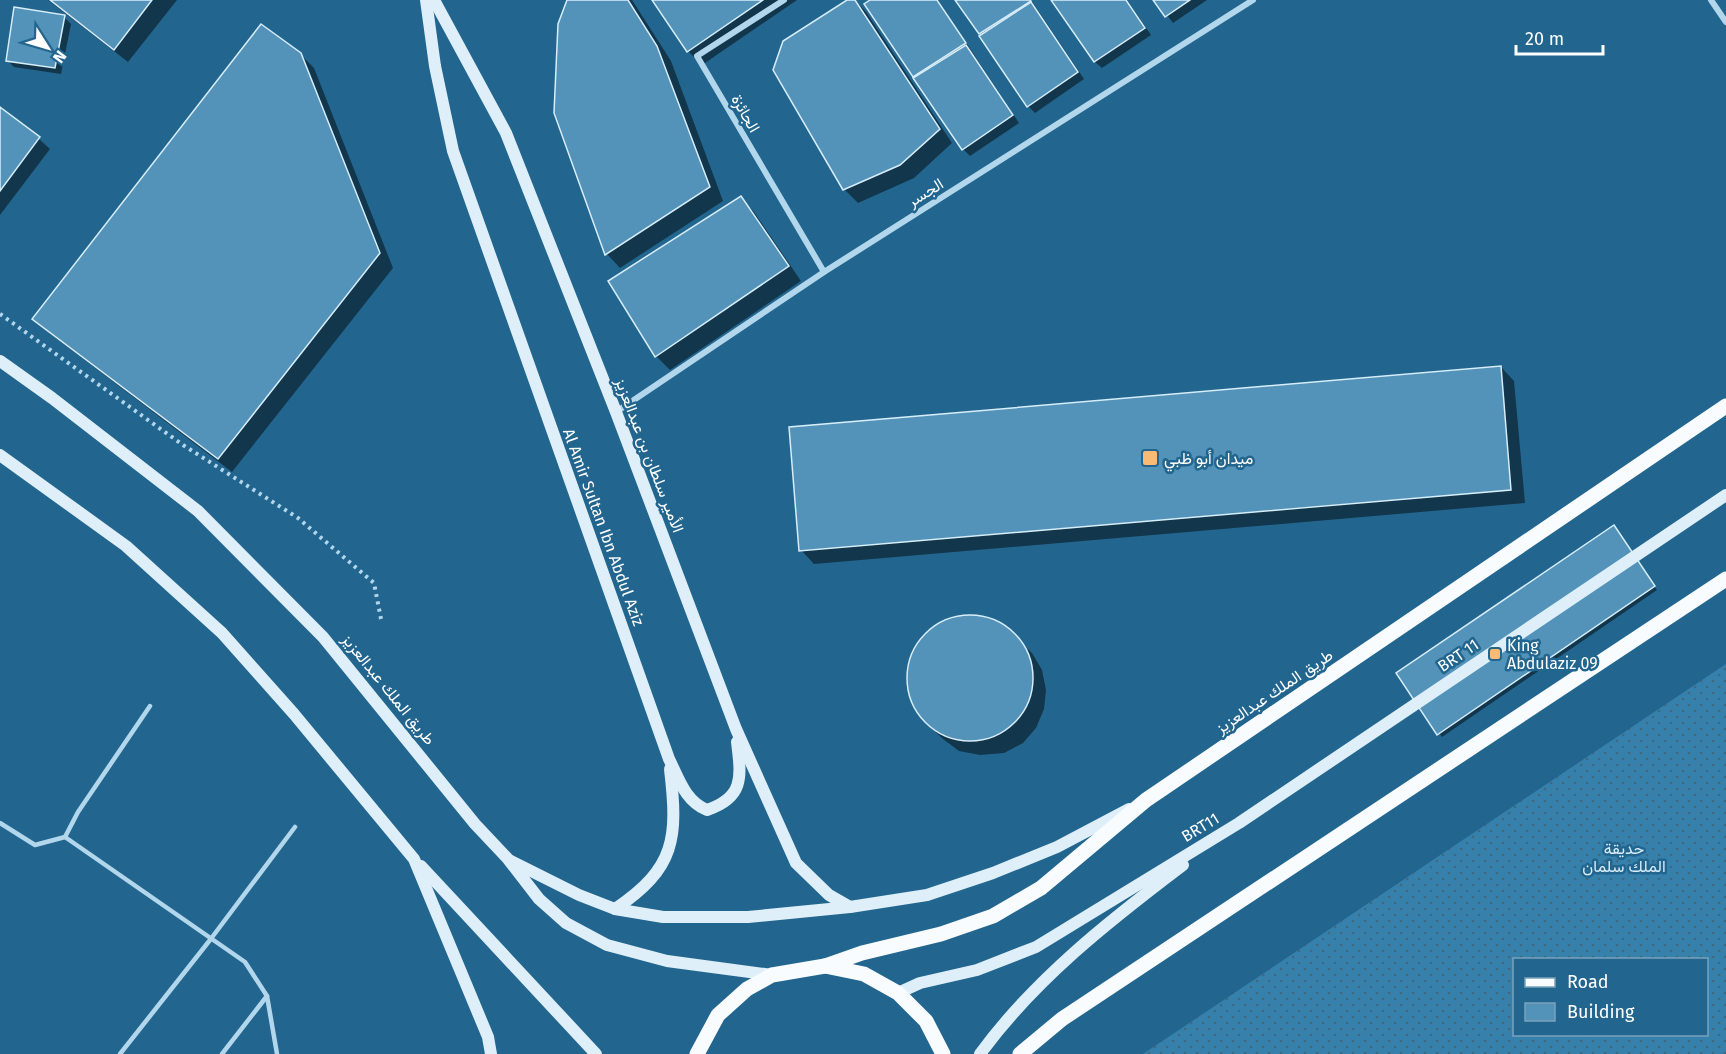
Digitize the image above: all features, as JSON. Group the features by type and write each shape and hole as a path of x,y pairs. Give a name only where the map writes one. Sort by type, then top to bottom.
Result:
{"main road":[{"name":"Al Amir Sultan Ibn Abdul Aziz","path":"426,0 435,66 453,151 669,759 690,800 697,806 707,810 719,806 738,787 741,774 736,729"},
{"name":"الأمير سلطان بن عبدالعزيز","path":"434,0 506,133 616,412 736,729 796,863 829,895 850,907"},
{"name":"طريق الملك عبدالعزيز","path":"0,361 52,398 198,511 323,637 475,824 508,859 539,899 566,923 607,945 667,960 772,975"},
{"name":"طريق الملك عبدالعزيز","path":"825,966 862,953 941,934 993,916 1041,888 1146,800 1726,406"},
{"path":"0,455 126,546 222,633 294,714 414,859 596,1054"},
{"name":"BRT 11","path":"1239,823 1726,495"},
{"path":"1020,1054 1062,1019 1726,579"},
{"path":"615,909 640,892 656,874 667,856 672,838 674,803 669,759"},
{"path":"508,859 579,895 615,909 663,917 748,917 850,907 927,895 993,873 1056,847 1146,800"},
{"name":"BRT11","path":"898,993 920,983 977,970 1036,946 1239,823"},
{"name":"BRT11","path":"980,1054 1059,964 1142,896 1239,823"},
{"path":"414,859 488,1037 491,1054"},
{"path":"697,1054 718,1015 747,989 772,975 825,966 864,974 898,993 926,1021 943,1054"}],"street":[{"name":"الجائزة","path":"784,0 697,56 824,272"},
{"name":"الجسر","path":"616,412 824,272 1253,0"},
{"path":"1711,0 1726,22"}],"lane":[{"path":"1239,823 1495,654"},
{"path":"0,823 35,845 64,837 78,812 150,706"},
{"path":"120,1054 295,827"},
{"path":"64,837 245,962 267,996 277,1054"},
{"path":"222,1054 267,996"}],"path":[{"path":"0,314 183,445 298,518 374,583 381,619"}],"green space":[{"name":"حديقة الملك سلمان","path":"1726,664 1726,1054 1143,1054"}],"building":[{"path":"50,0 152,0 114,50"},
{"path":"567,0 628,0 657,46 710,187 605,255 554,113 558,24"},
{"path":"652,0 763,0 687,52"},
{"path":"847,0 855,0 940,129 900,165 843,190 773,70 783,41"},
{"path":"870,0 937,0 966,43 913,77 864,4"},
{"path":"955,0 1030,0 1031,1 979,34"},
{"path":"1051,0 1126,0 1145,28 1094,62"},
{"path":"1153,0 1190,0 1165,17"},
{"path":"1031,2 1078,72 1027,107 979,36"},
{"path":"14,7 65,15 55,68 6,61"},
{"path":"261,24 301,53 380,253 218,459 32,319"},
{"path":"966,45 1013,115 962,150 913,78"},
{"path":"0,107 40,137 0,191"},
{"path":"741,196 789,266 655,357 608,281"},
{"name":"ميدان أبو ظبي","path":"1501,366 1511,490 799,551 789,427"},
{"path":"1614,525 1655,586 1437,735 1396,673"},
{"path":"970,615 994,619 1015,633 1029,654 1033,678 1029,702 1015,723 994,737 970,741 946,737 925,723 911,702 907,678 911,654 925,633 946,619"}],"place":[{"name":"ميدان أبو ظبي","path":"1150,458"},
{"name":"King Abdulaziz 09","path":"1495,654"}]}
